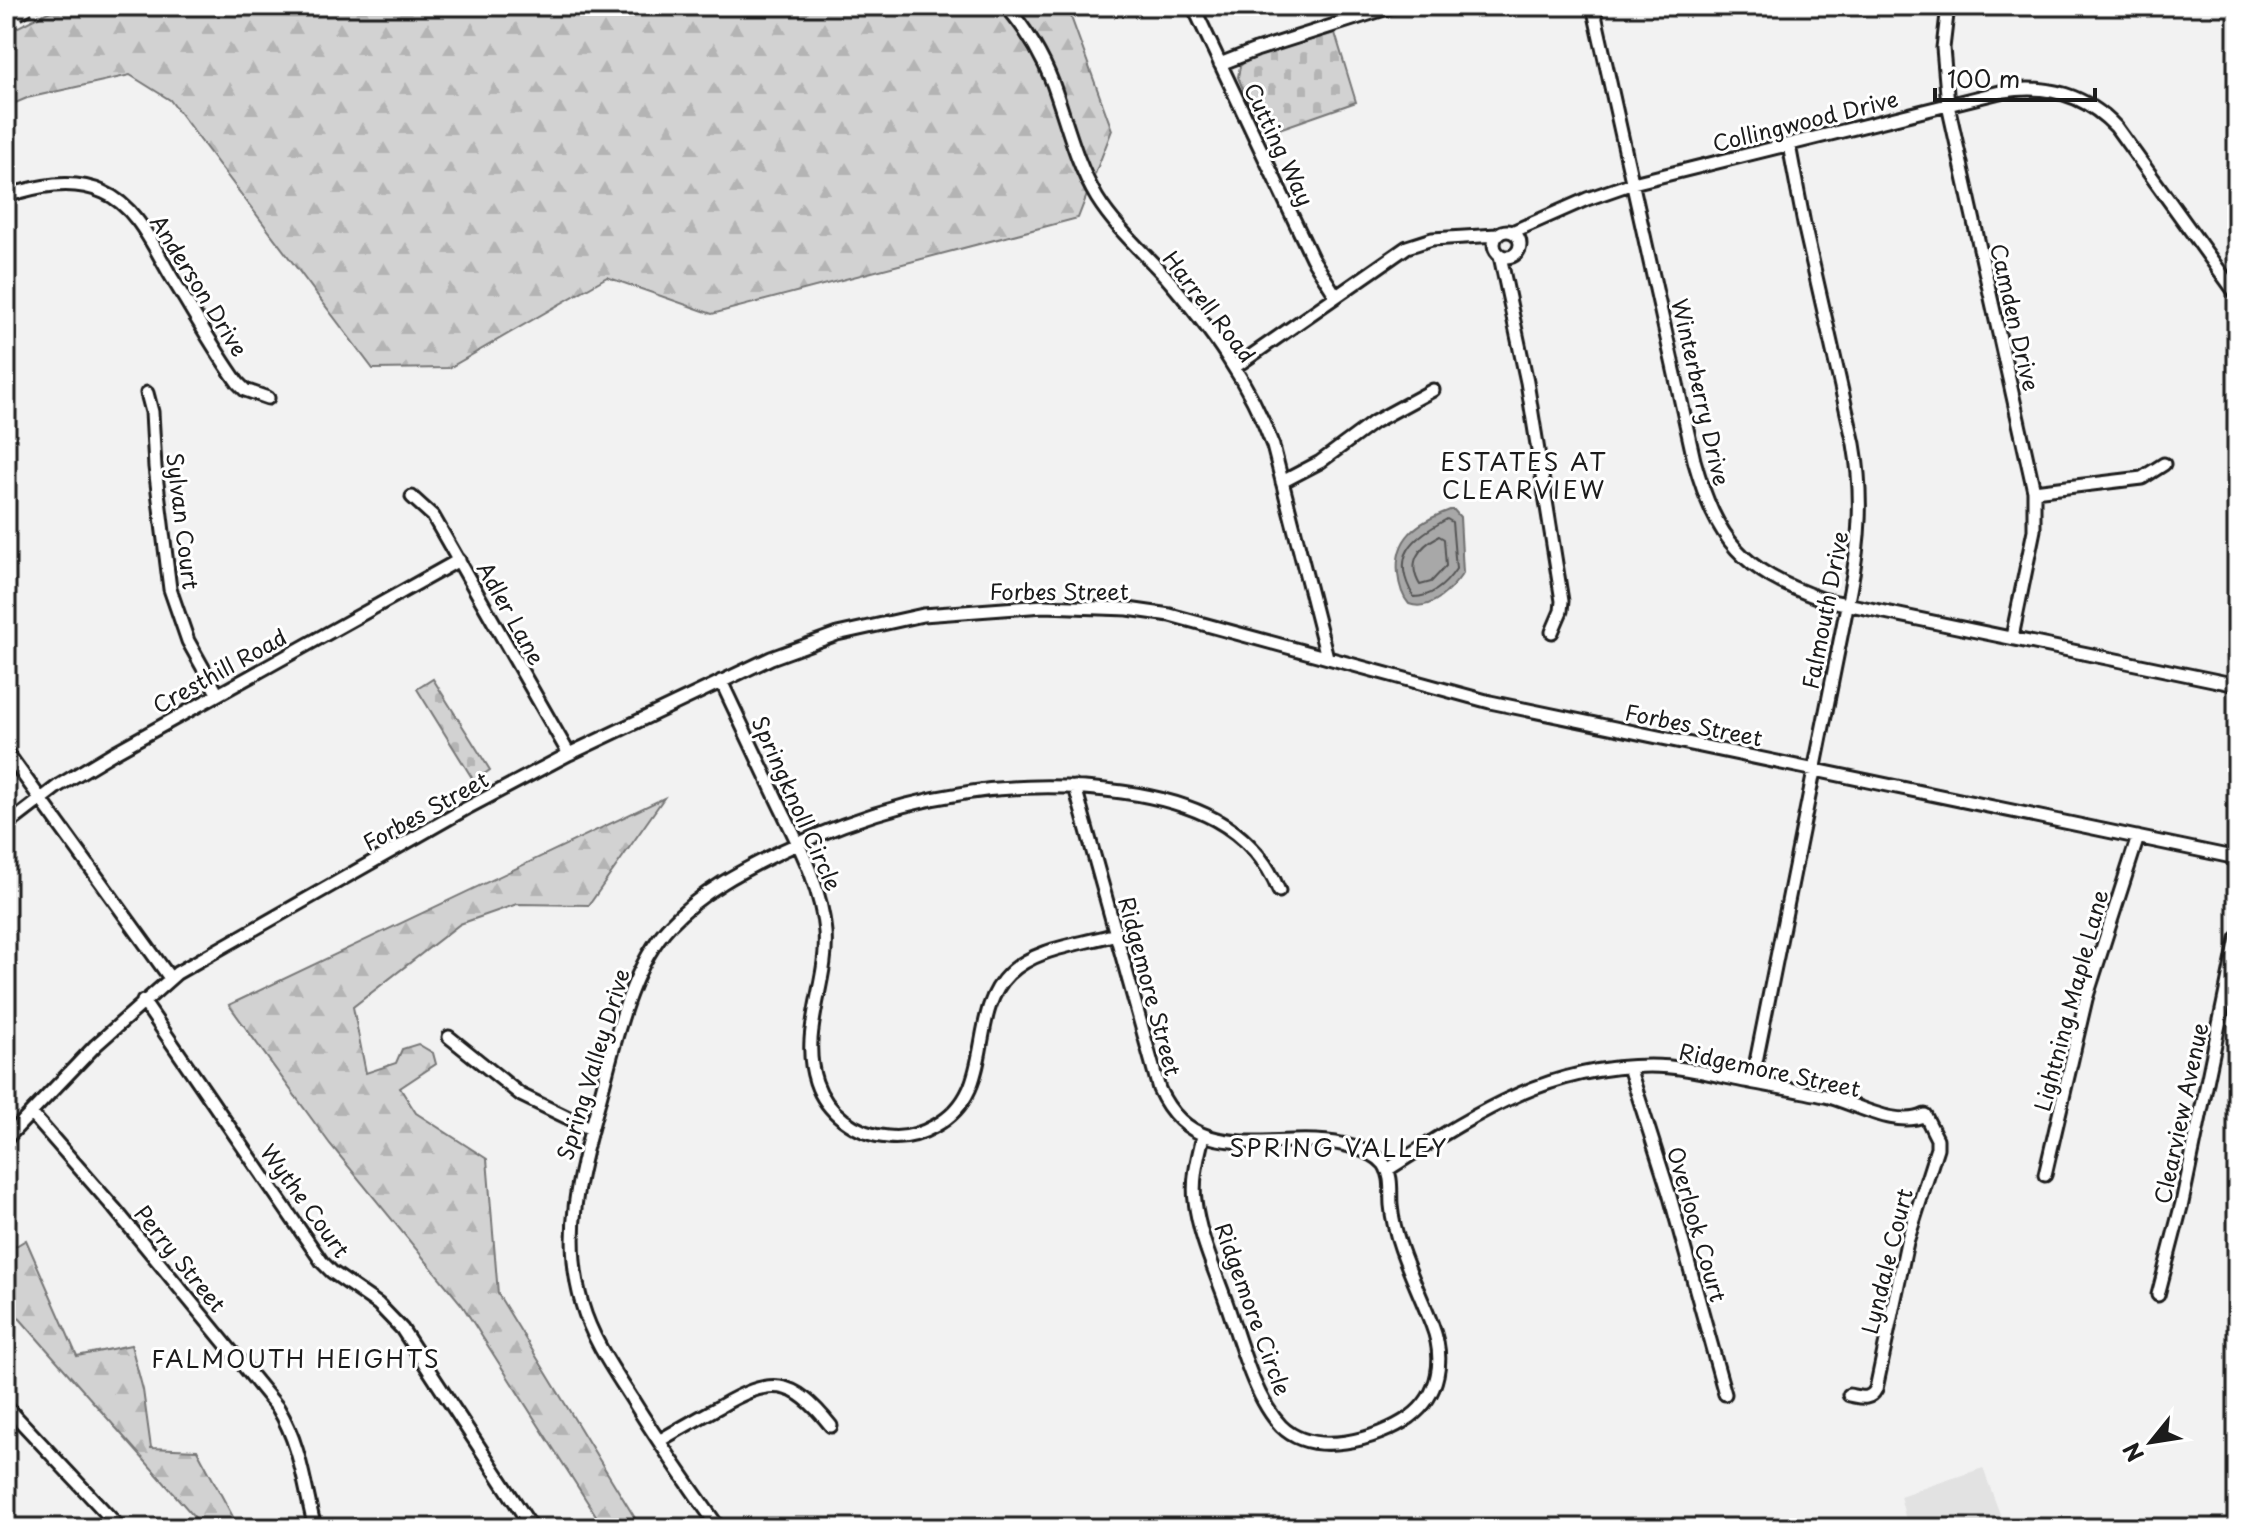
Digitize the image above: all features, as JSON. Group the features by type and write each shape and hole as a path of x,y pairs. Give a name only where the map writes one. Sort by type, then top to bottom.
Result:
{"street":[{"name":"Harrell Road","path":"1006,6 1020,22 1042,59 1081,167 1100,202 1189,304 1235,367 1262,416 1327,657"},
{"name":"Cutting Way","path":"1193,6 1305,244 1336,296"},
{"path":"1220,64 1394,6"},
{"name":"Winterberry Drive","path":"1593,6 1694,460 1712,513 1731,544 1758,568 1799,590 1848,604 2237,685"},
{"name":"Camden Drive","path":"1948,6 1943,48 1948,105 2034,491 2034,530 2012,637"},
{"name":"Collingwood Drive","path":"1501,248 1504,231 1516,237 1533,224 1587,199 1633,183 2004,91 2032,89 2067,95 2092,106 2116,127 2237,295"},
{"name":"Falmouth Drive","path":"1752,1082 1848,604 1861,523 1859,472 1789,145"},
{"name":"Anderson Drive","path":"6,196 60,184 101,191 114,198 143,229 238,383 245,390 268,398"},
{"path":"1235,367 1417,243 1473,236 1501,248 1519,250 1516,237"},
{"path":"1501,248 1533,418 1562,601 1552,632"},
{"path":"1282,482 1320,462 1374,422 1433,390"},
{"name":"Sylvan Court","path":"147,393 152,412 155,467 170,589 188,641 217,693"},
{"path":"2034,491 2142,478 2164,464"},
{"name":"Adler Lane","path":"412,497 433,516 569,754"},
{"name":"Cresthill Road","path":"6,826 41,799 113,753 459,560"},
{"name":"Forbes Street","path":"6,1139 96,1045 170,978 467,808 569,754 721,681 811,642 880,623 981,609 1105,607 1170,615 1490,702 2237,858"},
{"name":"Springknoll Circle","path":"721,681 798,844 819,896 825,935 824,966 811,1034 813,1070 816,1084 831,1109 844,1121 870,1134 902,1137 927,1131 953,1114 963,1102 977,1071 994,996 1000,984 1017,967 1040,956 1116,934"},
{"path":"6,751 170,978"},
{"name":"Spring Valley Drive","path":"719,1528 602,1352 591,1329 576,1281 572,1238 574,1207 591,1129 638,977 656,942 683,912 704,895 745,869 798,844 876,813 944,795 1010,786 1075,787 1148,795 1191,807 1231,827 1257,852 1279,891"},
{"name":"Ridgemore Street","path":"1075,787 1159,1089 1180,1122 1203,1136"},
{"name":"Lightning Maple Lane","path":"2045,1175 2086,999 2138,837"},
{"name":"Clearview Avenue","path":"2158,1295 2182,1203 2237,938"},
{"name":"Wythe Court","path":"143,1001 322,1262 343,1281 378,1304 402,1329 532,1528"},
{"path":"449,1037 521,1095 591,1129"},
{"name":"Ridgemore Street","path":"1387,1170 1502,1100 1573,1075 1629,1067 1680,1068 1847,1102 1885,1115 1916,1120 1925,1115"},
{"name":"Overlook Court","path":"1629,1067 1669,1193 1725,1394"},
{"name":"Perry Street","path":"31,1113 114,1208 278,1408 295,1439 301,1458 315,1528"},
{"name":"Lyndale Court","path":"1849,1395 1869,1397 1876,1389 1907,1242 1937,1148 1937,1139 1925,1115"},
{"path":"1203,1136 1238,1142 1327,1141 1369,1153 1387,1170"},
{"name":"Ridgemore Circle","path":"1203,1136 1195,1170 1195,1200 1210,1257 1250,1369 1274,1418 1291,1434 1312,1442 1324,1444 1356,1439 1396,1425 1421,1408 1435,1386 1438,1343 1396,1232 1387,1170"},
{"path":"659,1441 748,1390 772,1386 798,1393 831,1426"},
{"path":"6,1406 120,1528"}],"shaded area":[{"path":"1983,1468 2005,1528 1908,1528 1900,1496"}],"green space":[{"path":"60,6 1067,6 1112,130 1078,218 712,314 607,277 449,368 373,369 170,100 130,75 27,98 6,107 6,33"},
{"path":"1335,33 1356,102 1262,135 1238,77 1240,66 1250,58"},
{"path":"433,679 490,770 474,781 417,689"},
{"path":"664,798 589,905 517,904 460,924 353,1007 366,1073 396,1063 402,1049 418,1044 433,1053 436,1064 400,1088 416,1113 487,1159 498,1294 641,1528 604,1528 462,1305 330,1144 229,1005"},
{"path":"26,1240 77,1356 131,1345 143,1390 151,1448 197,1450 239,1528 204,1528 6,1303 6,1252"}],"water":[{"path":"1450,510 1460,517 1463,573 1440,598 1425,605 1409,604 1398,578 1400,550 1418,526"}],"railway":[{"path":"6,28 46,6"}],"district":[{"name":"ESTATES AT CLEARVIEW","path":"1524,475"},
{"name":"SPRING VALLEY","path":"1339,1147"},
{"name":"FALMOUTH HEIGHTS","path":"296,1358"}]}
